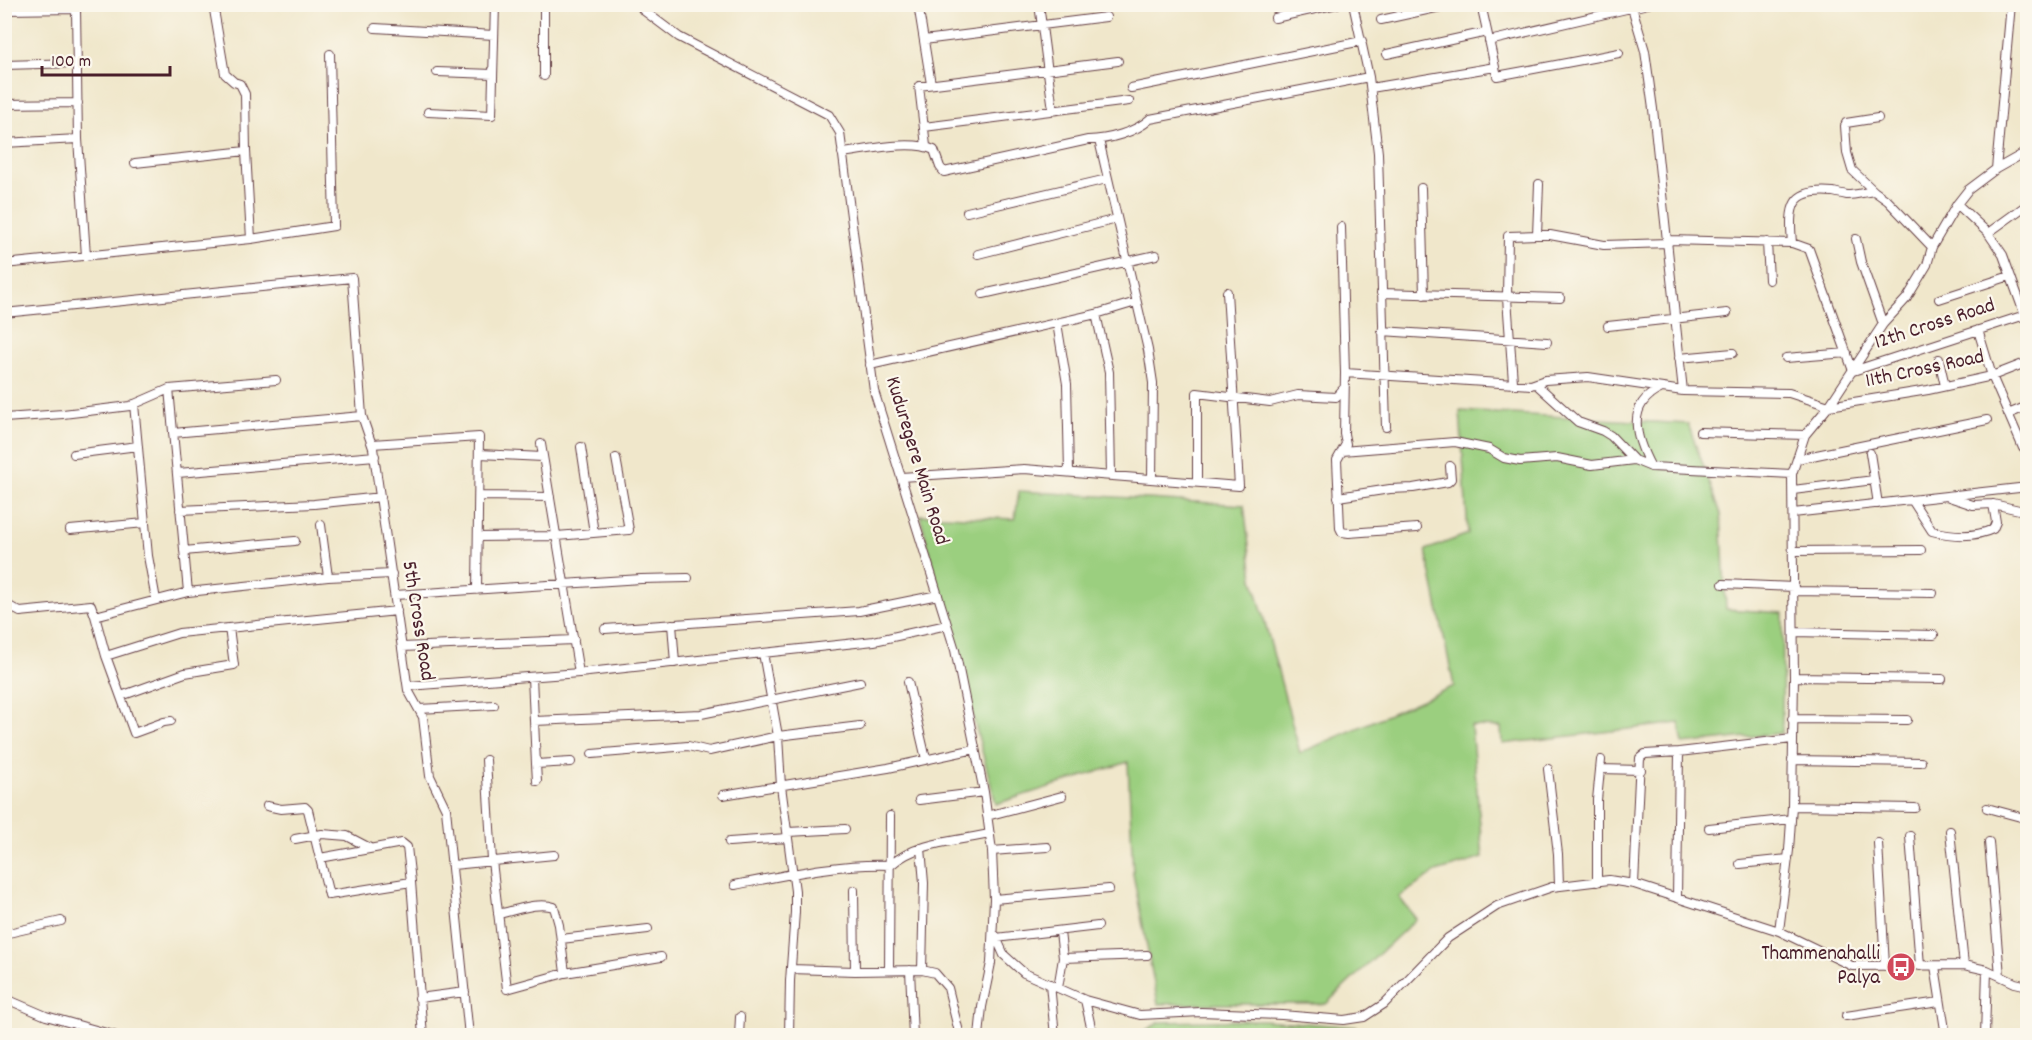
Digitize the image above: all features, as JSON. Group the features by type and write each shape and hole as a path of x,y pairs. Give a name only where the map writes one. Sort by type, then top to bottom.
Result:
{"street":[{"path":"213,4 225,74 240,84 245,94 251,239"},
{"path":"428,112 492,115 495,4"},
{"path":"544,4 544,76"},
{"name":"Kuduregere Main Road","path":"639,4 643,10 679,37 829,115 840,133 874,391 955,650 984,792 992,851 995,935 979,1035"},
{"path":"918,4 931,84"},
{"path":"1039,4 1053,110"},
{"path":"1275,18 1337,4"},
{"path":"1353,4 1371,88 1378,153 1386,427"},
{"path":"1381,20 1454,4"},
{"path":"1481,4 1497,76 1618,52"},
{"path":"1387,54 1648,4"},
{"path":"1996,169 2011,4"},
{"path":"4,10 76,7 78,139 86,256"},
{"path":"1632,7 1646,51 1683,391"},
{"path":"924,40 1106,17"},
{"path":"375,28 494,35"},
{"path":"1131,88 1362,41"},
{"path":"4,264 251,239 334,226 330,54"},
{"path":"926,146 919,86 1118,61"},
{"path":"4,65 77,63"},
{"path":"1371,88 1495,67"},
{"path":"437,72 493,74"},
{"path":"842,153 900,146 926,146 934,150 940,167 944,171 1088,140 1099,140 1142,127 1150,119 1369,77"},
{"path":"924,127 1129,101"},
{"path":"4,104 78,103"},
{"path":"1878,118 1846,123 1849,164 1852,170 1887,201 1932,247"},
{"path":"4,143 78,139"},
{"path":"1099,140 1148,350 1153,383 1152,479"},
{"path":"135,163 246,151"},
{"path":"1779,931 1792,806 1794,589 1792,474 1805,435 1829,406 1883,324 1907,298 1927,265 1932,247 1957,204 1968,190 1996,169 2028,151"},
{"path":"967,212 1107,179"},
{"path":"1537,235 1539,184"},
{"path":"1421,188 1424,295"},
{"path":"1792,243 1790,213 1797,197 1808,192 1832,192 1846,195 1874,191"},
{"path":"1957,204 1988,233 2003,255 2010,276 2024,302 2027,318"},
{"path":"1988,233 2028,204"},
{"path":"978,254 1116,219"},
{"path":"1341,227 1346,444 1337,460 1340,528 1345,533 1417,528"},
{"path":"1513,382 1508,298 1508,236 1537,235 1550,235 1604,245 1668,241 1767,242 1792,243 1806,248 1811,252 1853,371"},
{"path":"1856,239 1861,262 1883,324"},
{"path":"1767,242 1769,280"},
{"path":"983,294 1156,255"},
{"path":"1939,299 2010,276"},
{"name":"5th Cross Road","path":"4,313 352,278 363,416 375,456 408,686 423,717 430,776 446,809 469,1035"},
{"path":"901,477 1024,469 1239,486 1227,291"},
{"path":"1381,293 1560,298"},
{"path":"870,365 1136,303"},
{"path":"1608,326 1727,313"},
{"path":"1096,314 1109,372 1111,476"},
{"name":"12th Cross Road","path":"1853,371 1978,330 2027,318"},
{"path":"1057,323 1067,384 1069,472"},
{"path":"1978,330 1992,376 2008,414 2023,448 2028,447"},
{"path":"1382,332 1547,342"},
{"path":"1679,358 1733,353"},
{"path":"1786,358 1847,353"},
{"path":"1940,359 1946,386"},
{"name":"11th Cross Road","path":"1829,406 1992,376 2028,362"},
{"path":"1345,373 1536,384 1545,380 1587,377 1683,391 1789,393 1829,406"},
{"path":"4,418 63,414 134,404 169,388 276,380"},
{"path":"1536,384 1578,422 1603,431 1618,442 1634,460 1651,467 1792,474"},
{"path":"1197,482 1197,393 1270,402 1298,395 1336,397 1344,387"},
{"path":"169,388 188,592"},
{"path":"1651,467 1639,440 1637,417 1646,397 1660,389"},
{"path":"134,404 148,556 156,600"},
{"path":"2008,414 2028,406"},
{"path":"173,433 363,416"},
{"path":"1797,459 1987,420"},
{"path":"1700,432 1805,435"},
{"path":"372,444 479,437 477,590"},
{"path":"1342,451 1455,442 1489,449 1504,458 1520,461 1550,458 1592,465 1634,460"},
{"path":"541,444 579,673"},
{"path":"74,454 138,446"},
{"path":"581,447 594,533"},
{"path":"1870,453 1878,504"},
{"path":"479,454 543,457"},
{"path":"178,472 375,456"},
{"path":"478,537 557,536 629,530 615,458"},
{"path":"1338,497 1448,482 1451,479 1450,466"},
{"path":"1792,490 1874,480"},
{"path":"1793,513 2028,487"},
{"path":"479,496 550,497"},
{"path":"1947,496 1973,506 1992,504 2028,512"},
{"path":"180,510 314,504 381,497"},
{"path":"1912,500 1932,531 1954,537 1994,529 1996,522 1992,504"},
{"path":"70,530 145,523"},
{"path":"321,525 328,577"},
{"path":"184,551 295,541"},
{"path":"1793,551 1922,550"},
{"path":"95,616 188,592 328,577 392,574"},
{"path":"395,596 641,579 688,578"},
{"path":"1723,584 1794,589 1933,593"},
{"path":"605,629 859,611 938,596"},
{"path":"4,603 20,612 91,605 106,656 134,733 164,722 171,722"},
{"path":"106,656 179,633 397,611"},
{"path":"672,624 675,663"},
{"path":"408,686 579,673 874,641 947,626"},
{"path":"121,696 185,673 234,665 229,628"},
{"path":"1794,632 1934,635"},
{"path":"402,647 574,640"},
{"path":"763,653 778,736 781,786 794,873 795,912 789,1035"},
{"path":"532,677 537,781"},
{"path":"1794,677 1942,679"},
{"path":"534,721 700,714 860,682"},
{"path":"908,682 926,759"},
{"path":"418,709 494,705"},
{"path":"1792,719 1907,720"},
{"path":"592,754 688,746 709,750 778,736 860,726"},
{"path":"1634,884 1640,758 1645,754 1792,739"},
{"path":"723,795 888,768 975,749"},
{"path":"1677,898 1679,752"},
{"path":"486,760 492,861 507,989 565,973 661,957"},
{"path":"1792,760 1921,762"},
{"path":"536,764 571,762"},
{"path":"1597,882 1599,823 1597,800 1600,764 1641,770"},
{"path":"1548,769 1558,854 1559,886"},
{"path":"919,800 984,792"},
{"path":"987,816 1062,796"},
{"path":"267,806 281,809 305,807 308,810 329,895 411,882"},
{"path":"1792,806 1915,808"},
{"path":"1988,808 2028,819"},
{"path":"889,970 890,816"},
{"path":"1709,828 1791,819"},
{"path":"729,842 845,829"},
{"path":"1950,831 1965,966"},
{"path":"735,885 794,873 859,864 891,865 900,857 921,848 990,834"},
{"path":"295,839 314,835 348,836 370,848"},
{"path":"1910,836 1920,966"},
{"path":"1989,842 2000,976"},
{"path":"320,858 398,843 407,847 423,1035"},
{"path":"1878,843 1885,966"},
{"path":"992,851 1047,847"},
{"path":"921,848 924,883 922,970"},
{"path":"453,865 554,855"},
{"path":"1740,864 1788,859"},
{"path":"1098,926 1060,932 995,935 1004,955 1024,973 1085,1000 1140,1015 1212,1012 1344,1020 1364,1017 1384,1004 1448,938 1497,906 1559,886 1609,880 1634,884 1779,931 1852,966 1965,966 1987,970 2015,983 2028,986"},
{"path":"994,899 1109,889"},
{"path":"855,890 855,971"},
{"path":"498,914 536,906 554,907 565,973"},
{"path":"4,934 61,921"},
{"path":"561,939 648,929"},
{"path":"1055,1035 1054,986 1063,958 1060,932"},
{"path":"1063,958 1147,955"},
{"path":"1935,966 1946,1035"},
{"path":"791,969 922,970 935,973 948,988 960,1035"},
{"path":"909,970 913,1035"},
{"path":"1985,1035 1987,970"},
{"path":"419,998 465,992"},
{"path":"4,998 46,1016 117,1035"},
{"path":"1085,1000 1093,1035"},
{"path":"1845,1016 1940,1002"},
{"path":"739,1035 740,1017"}],"green space":[{"path":"1460,411 1688,424 1721,514 1726,609 1783,613 1782,733 1683,744 1679,723 1502,744 1501,727 1471,726 1483,858 1436,872 1399,897 1416,919 1326,1004 1158,1004 1133,874 1128,762 996,804 920,515 1015,519 1019,491 1244,505 1253,578 1300,753 1454,686 1426,550 1468,534"},
{"path":"1262,1020 1356,1027 1356,1035 1137,1035 1160,1022"}],"place":[{"name":"Thammenahalli Palya","path":"1901,967"}]}
